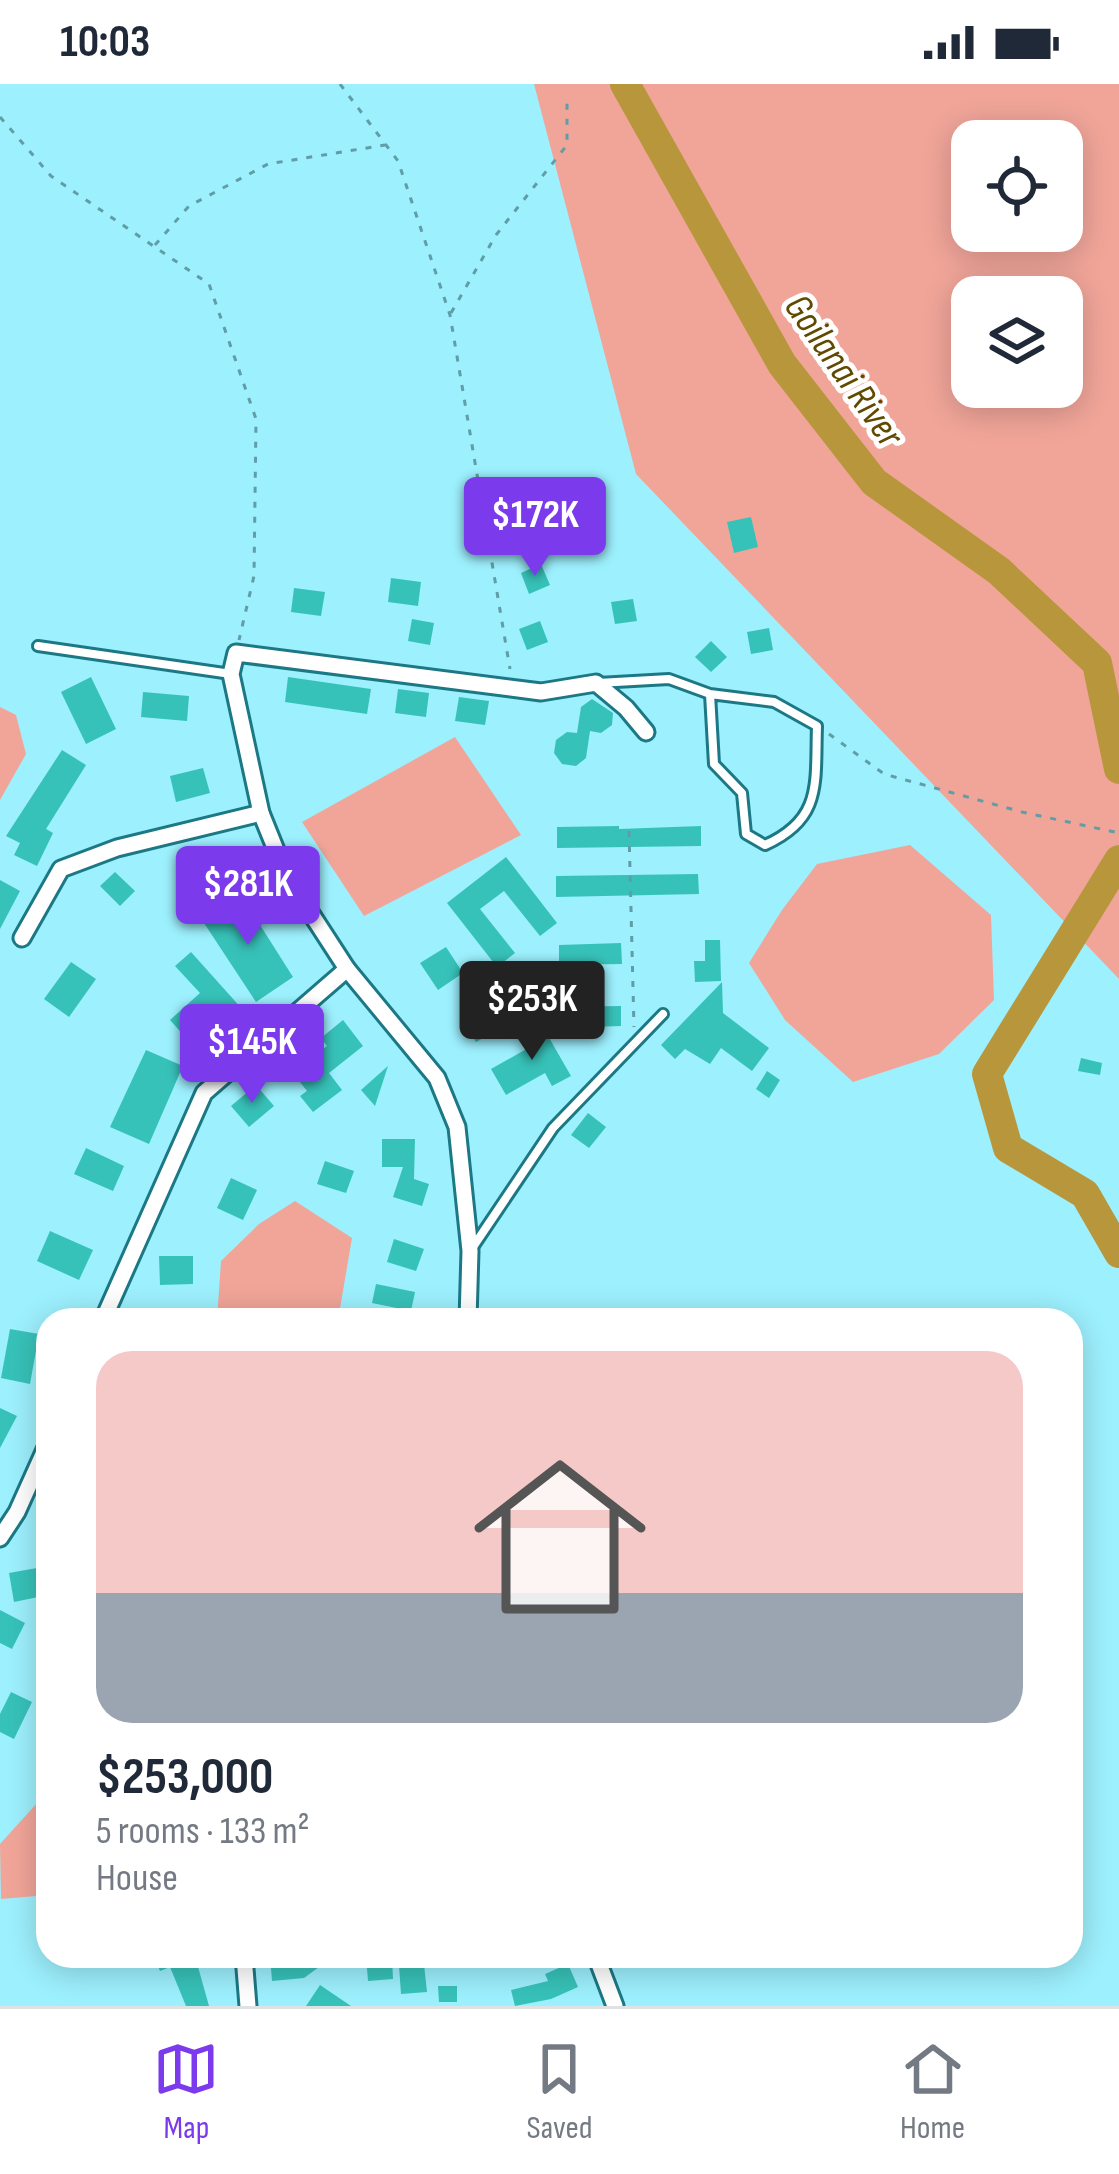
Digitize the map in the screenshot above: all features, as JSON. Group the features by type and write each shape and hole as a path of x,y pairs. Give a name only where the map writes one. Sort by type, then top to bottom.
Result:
{"street":[{"path":"468,1308 470,1251 458,1127 436,1078 347,969 286,875 261,813 231,674 236,653 541,692 596,683 646,732"},
{"path":"22,938 61,869 117,848 261,813"},
{"path":"108,1308 204,1093 347,969"},
{"path":"0,1538 36,1470"},
{"path":"245,1968 248,2006"},
{"path":"601,1968 616,2006"}],"lane":[{"path":"38,646 231,674"},
{"path":"596,683 669,679 710,694 774,702 817,726 808,815 790,834 765,845 746,834 742,793 714,764 710,694"},
{"path":"470,1251 553,1128 663,1014"}],"path":[{"path":"340,84 398,161 451,315 513,688"},
{"path":"451,315 496,235 567,145 567,98"},
{"path":"0,117 51,176 209,284 256,419 254,576 236,653"},
{"path":"154,247 190,206 268,164 385,145"},
{"path":"817,726 884,774 1119,833"},
{"path":"629,831 635,1044"}],"shaded area":[{"path":"534,84 1119,84 1119,979 636,474"},
{"path":"0,707 16,715 26,754 0,800"},
{"path":"455,737 521,835 364,916 302,822"},
{"path":"910,845 991,915 994,1000 939,1054 853,1082 785,1020 749,963 817,864"},
{"path":"295,1201 352,1238 340,1308 218,1308 221,1261 259,1224"},
{"path":"36,1804 36,1896 1,1899 0,1844"}],"building":[{"path":"751,517 758,547 734,553 727,522"},
{"path":"541,564 550,585 529,594 521,573"},
{"path":"391,578 421,582 418,606 388,602"},
{"path":"294,588 325,592 321,616 291,612"},
{"path":"633,599 637,621 615,624 611,602"},
{"path":"412,619 434,623 430,645 408,641"},
{"path":"540,621 548,642 527,650 519,629"},
{"path":"769,628 773,650 751,654 747,632"},
{"path":"711,641 727,657 711,672 695,657"},
{"path":"91,677 116,729 86,744 61,692"},
{"path":"288,677 371,689 367,714 285,702"},
{"path":"398,689 429,693 426,717 395,713"},
{"path":"143,692 189,696 187,721 141,717"},
{"path":"459,697 489,701 485,725 455,721"},
{"path":"592,699 613,713 612,725 601,733 590,731 586,758 576,766 562,764 554,753 556,740 567,732 577,733 581,707"},
{"path":"62,750 86,765 46,829 53,833 37,866 14,855 20,843 6,836"},
{"path":"203,768 210,793 176,802 170,776"},
{"path":"701,826 701,846 557,848 557,827"},
{"path":"239,854 244,880 221,885 216,857"},
{"path":"506,857 557,923 540,936 504,891 480,909 515,953 497,967 447,903"},
{"path":"115,872 135,891 120,906 100,886"},
{"path":"698,874 699,894 556,897 556,876"},
{"path":"0,880 20,891 0,929"},
{"path":"241,895 293,977 256,1002 202,920"},
{"path":"705,940 720,940 721,981 695,982 694,961 705,961"},
{"path":"621,943 622,964 559,965 559,945"},
{"path":"446,947 463,973 438,990 420,963"},
{"path":"191,952 252,1020 236,1034 227,1024 197,1050 170,1020 200,993 175,966"},
{"path":"71,962 96,979 69,1017 44,999"},
{"path":"722,982 723,1013 769,1048 752,1071 721,1048 710,1064 685,1049 675,1059 661,1045"},
{"path":"479,1006 494,1032 476,1042 461,1017"},
{"path":"621,1006 621,1026 559,1028 558,1007"},
{"path":"343,1020 363,1046 329,1073 342,1090 313,1112 300,1096 307,1091 293,1073 327,1046 321,1038"},
{"path":"540,1022 571,1076 552,1086 545,1073 506,1095 491,1069 530,1047 522,1033"},
{"path":"146,1050 183,1066 149,1144 110,1127"},
{"path":"1081,1058 1102,1063 1100,1075 1078,1071"},
{"path":"388,1066 375,1106 361,1090"},
{"path":"767,1071 780,1080 769,1098 756,1089"},
{"path":"256,1085 274,1106 249,1127 231,1106"},
{"path":"588,1113 606,1127 589,1148 571,1135"},
{"path":"382,1139 415,1139 414,1179 429,1184 422,1206 393,1197 403,1167 382,1167"},
{"path":"86,1148 124,1166 113,1191 74,1174"},
{"path":"325,1161 354,1171 346,1193 317,1184"},
{"path":"231,1178 257,1190 243,1220 217,1208"},
{"path":"50,1231 93,1250 79,1280 37,1261"},
{"path":"394,1239 424,1249 416,1271 387,1262"},
{"path":"159,1256 193,1256 193,1284 160,1285"},
{"path":"376,1284 415,1292 412,1308 372,1303"},
{"path":"10,1329 36,1333 30,1384 1,1378"},
{"path":"0,1408 17,1416 0,1448"},
{"path":"36,1568 36,1597 14,1602 9,1573"},
{"path":"0,1610 25,1623 12,1649 0,1643"},
{"path":"11,1692 32,1702 14,1739 0,1732 0,1714"},
{"path":"170,1968 198,1968 209,2006 186,2006"},
{"path":"271,1968 318,1968 304,1978 272,1981"},
{"path":"367,1968 393,1968 393,1979 368,1981"},
{"path":"399,1968 424,1968 427,1992 401,1994"},
{"path":"570,1968 578,1987 551,1999 515,2006 511,1990 548,1981 545,1974"},
{"path":"320,1985 351,2006 306,2006"},
{"path":"438,1986 457,1986 457,2002 439,2002"}],"waterway":[{"name":"Goilanai River","path":"625,84 782,364 874,482 999,571 1097,663 1119,769"},
{"name":"Goilanai River","path":"1119,860 987,1074 1008,1148 1085,1194 1119,1253"}]}
